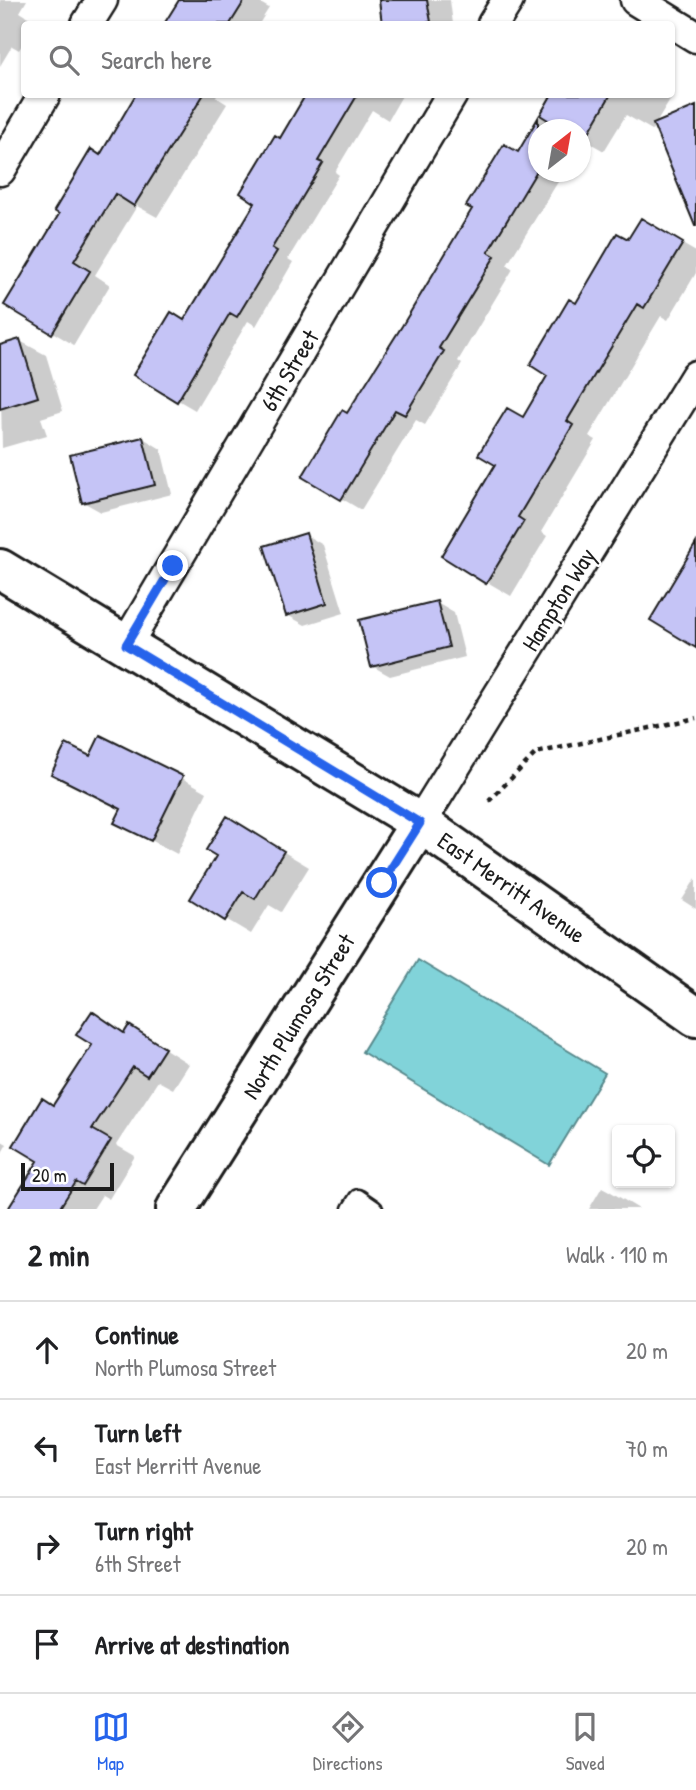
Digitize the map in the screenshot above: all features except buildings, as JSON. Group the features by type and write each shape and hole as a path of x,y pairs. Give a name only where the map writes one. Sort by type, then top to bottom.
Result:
{"street":[{"path":"89,21 102,0"},
{"path":"495,21 508,0"},
{"path":"636,0 670,21"},
{"path":"675,24 696,37"},
{"path":"0,170 43,98"},
{"name":"6th Street","path":"126,645 450,98"},
{"name":"Hampton Way","path":"420,823 696,376"},
{"name":"East Merritt Avenue","path":"0,569 420,823 696,1017"},
{"name":"North Plumosa Street","path":"176,1209 420,823"}],"lane":[{"path":"351,1209 358,1198 374,1209"}],"path":[{"path":"489,801 536,753 696,718"}],"water":[{"path":"418,960 605,1073 549,1165 362,1052"}],"route":[{"path":"173,566 126,645 420,823 382,883"}]}
